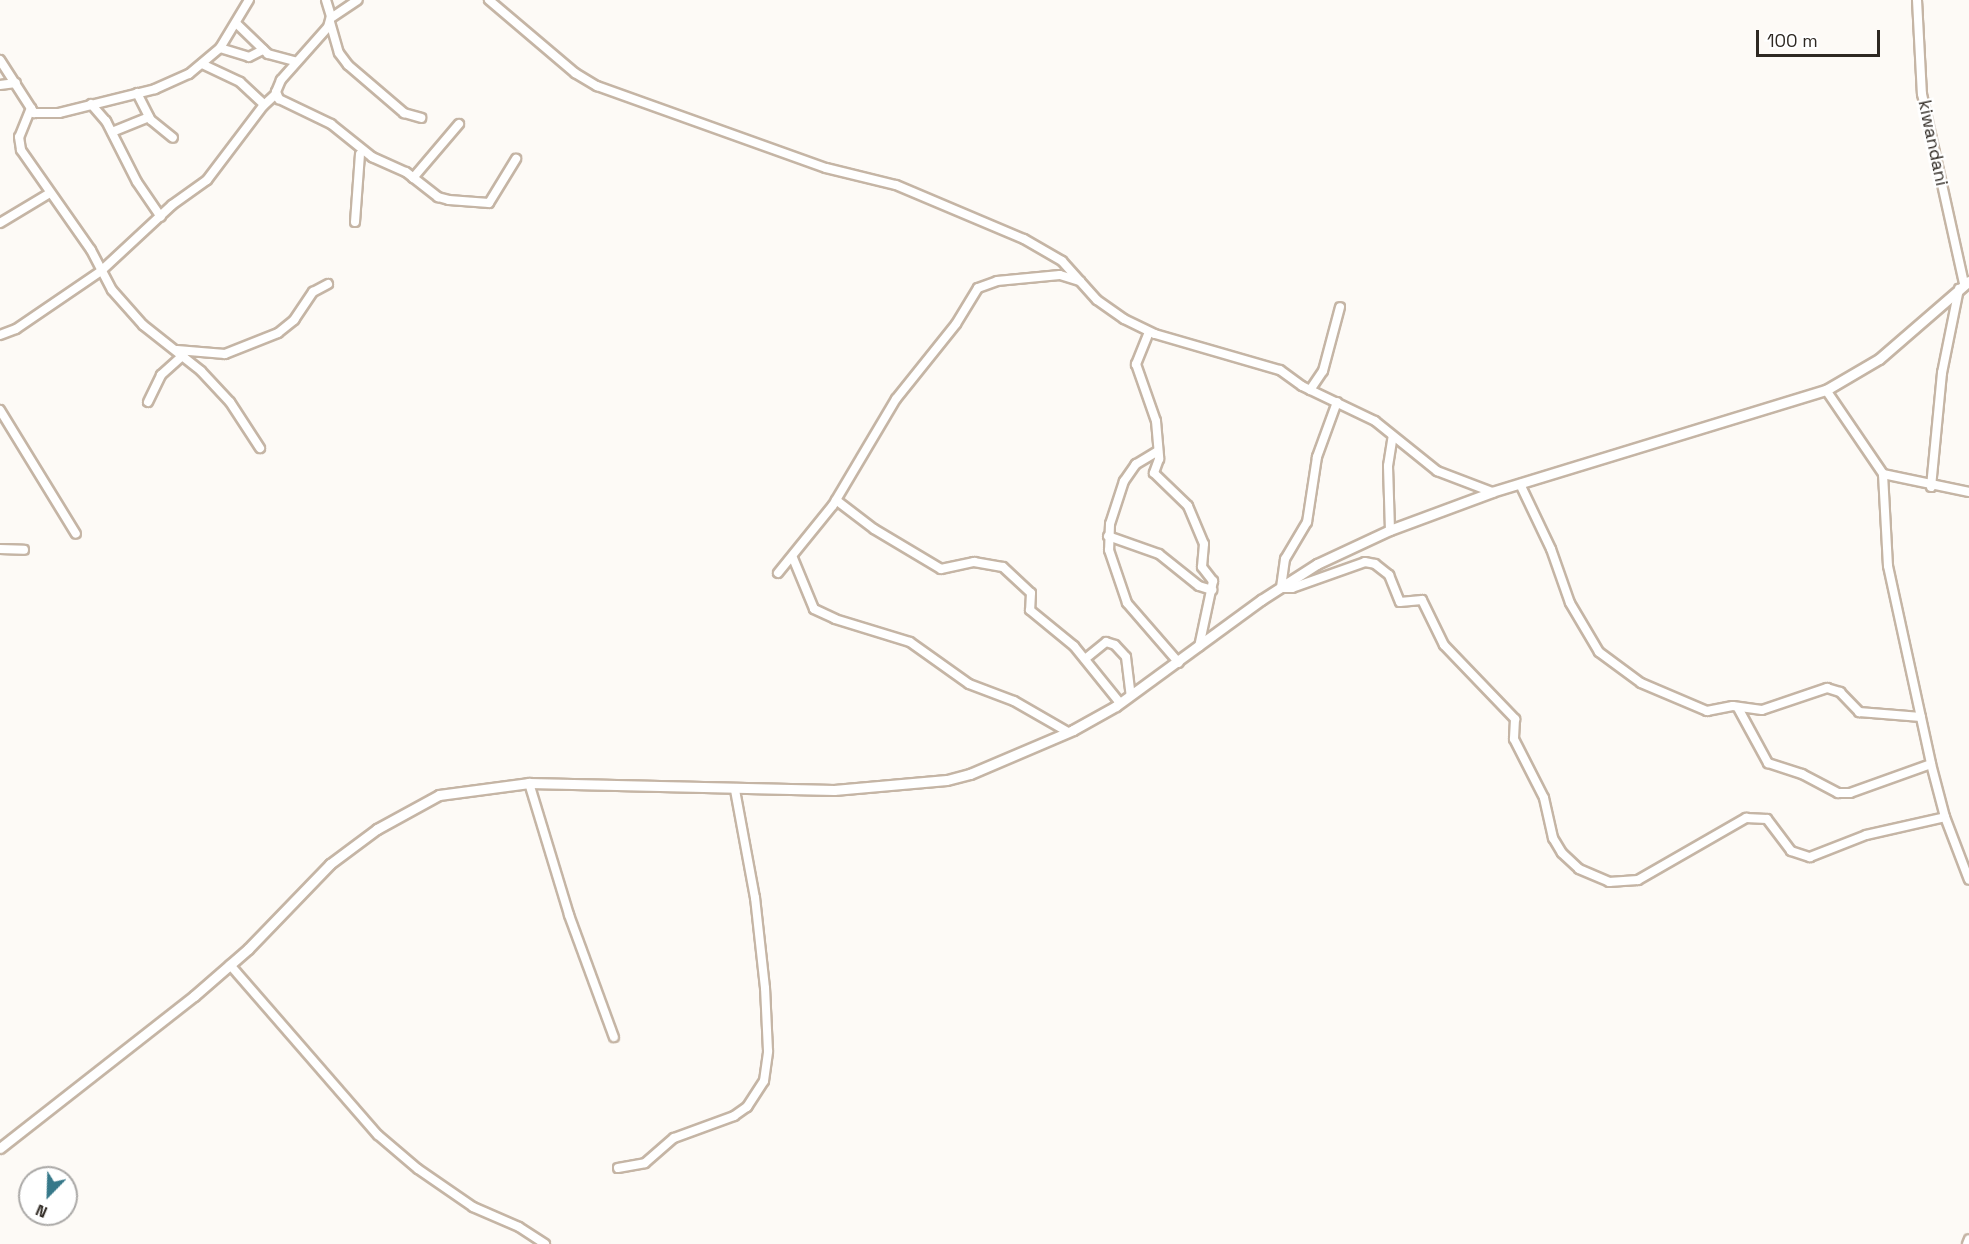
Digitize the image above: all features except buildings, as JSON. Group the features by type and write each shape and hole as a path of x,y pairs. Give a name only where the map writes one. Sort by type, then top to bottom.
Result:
{"street":[{"path":"0,60 31,108 48,115 138,93 189,74 220,48 237,24 249,0"},
{"path":"326,0 339,53 348,65 404,113 421,118"},
{"path":"0,335 16,329 101,271 160,217 216,171 264,104 276,94 281,80 295,61 330,20 358,0"},
{"path":"489,0 575,73 597,86 826,168 896,185 942,203 1048,252 1110,310 1149,332 1270,366 1310,390 1372,419 1437,471 1492,492"},
{"name":"kiwandani","path":"1917,0 1922,94 1964,285"},
{"path":"237,24 263,50 275,58 295,61"},
{"path":"220,48 249,57 263,50"},
{"path":"202,64 240,82 264,104"},
{"path":"0,85 16,83"},
{"path":"138,93 149,117 172,138"},
{"path":"276,94 331,124 380,161 413,178 438,197 480,205 489,203 498,192 516,159"},
{"path":"91,104 112,132 137,182 160,217"},
{"path":"31,108 18,143 91,250 101,271 131,313 183,355 230,402 260,448"},
{"path":"112,132 149,117"},
{"path":"413,178 459,124"},
{"path":"355,143 360,154 366,159 380,161"},
{"path":"355,222 360,154"},
{"path":"0,223 50,193"},
{"path":"778,573 793,558 836,500 896,399 956,324 978,288 997,281 1060,275 1080,281"},
{"path":"176,350 225,354 278,333 294,320 313,292 328,284"},
{"path":"0,1148 230,964 330,864 377,829 439,795 528,783 735,790 834,790 947,780 1068,732 1120,703 1317,564 1390,530 1492,492 1826,390 1879,359 1964,285"},
{"path":"1931,487 1942,373 1964,285"},
{"path":"1310,390 1323,371 1341,307"},
{"path":"1149,332 1136,364 1156,421 1158,451 1154,473 1188,506 1204,544 1202,567 1213,581 1199,647"},
{"path":"148,402 162,375 183,355"},
{"path":"1826,390 1883,474 1888,566 1931,764 1945,817 1969,880"},
{"path":"1281,588 1282,567 1309,515 1317,457 1337,402"},
{"path":"0,410 76,534"},
{"path":"1390,530 1388,466 1393,436"},
{"path":"1158,451 1131,469 1108,536 1109,550 1127,603 1179,663"},
{"path":"1883,474 1931,487 1969,492"},
{"path":"1520,484 1551,549 1570,603 1602,656 1641,683 1707,711 1738,707 1762,710 1827,688 1840,692 1860,712 1921,717"},
{"path":"836,500 874,529 941,569 974,562 1004,567 1031,593 1030,610 1085,658 1120,703"},
{"path":"1108,536 1159,554 1199,586 1212,590"},
{"path":"0,549 24,550"},
{"path":"793,558 814,609 835,619 910,642 969,684 1014,701 1068,732"},
{"path":"1281,588 1292,588 1365,562 1375,564 1389,575 1400,602 1422,600 1443,645 1515,719 1515,739 1544,798 1553,838 1562,854 1600,880 1617,883 1638,880 1746,818 1767,819 1791,851 1810,857 1866,835 1945,817"},
{"path":"1085,658 1106,642 1115,645 1126,657 1131,696"},
{"path":"1738,707 1768,763 1802,774 1838,793 1850,794 1931,764"},
{"path":"528,783 569,915 614,1037"},
{"path":"618,1168 645,1163 674,1138 734,1116 747,1107 764,1081 768,1051 765,988 755,898 735,790"},
{"path":"230,964 378,1135 418,1169 473,1207 519,1227 545,1244"},
{"path":"1967,1244 1969,1239"}]}
